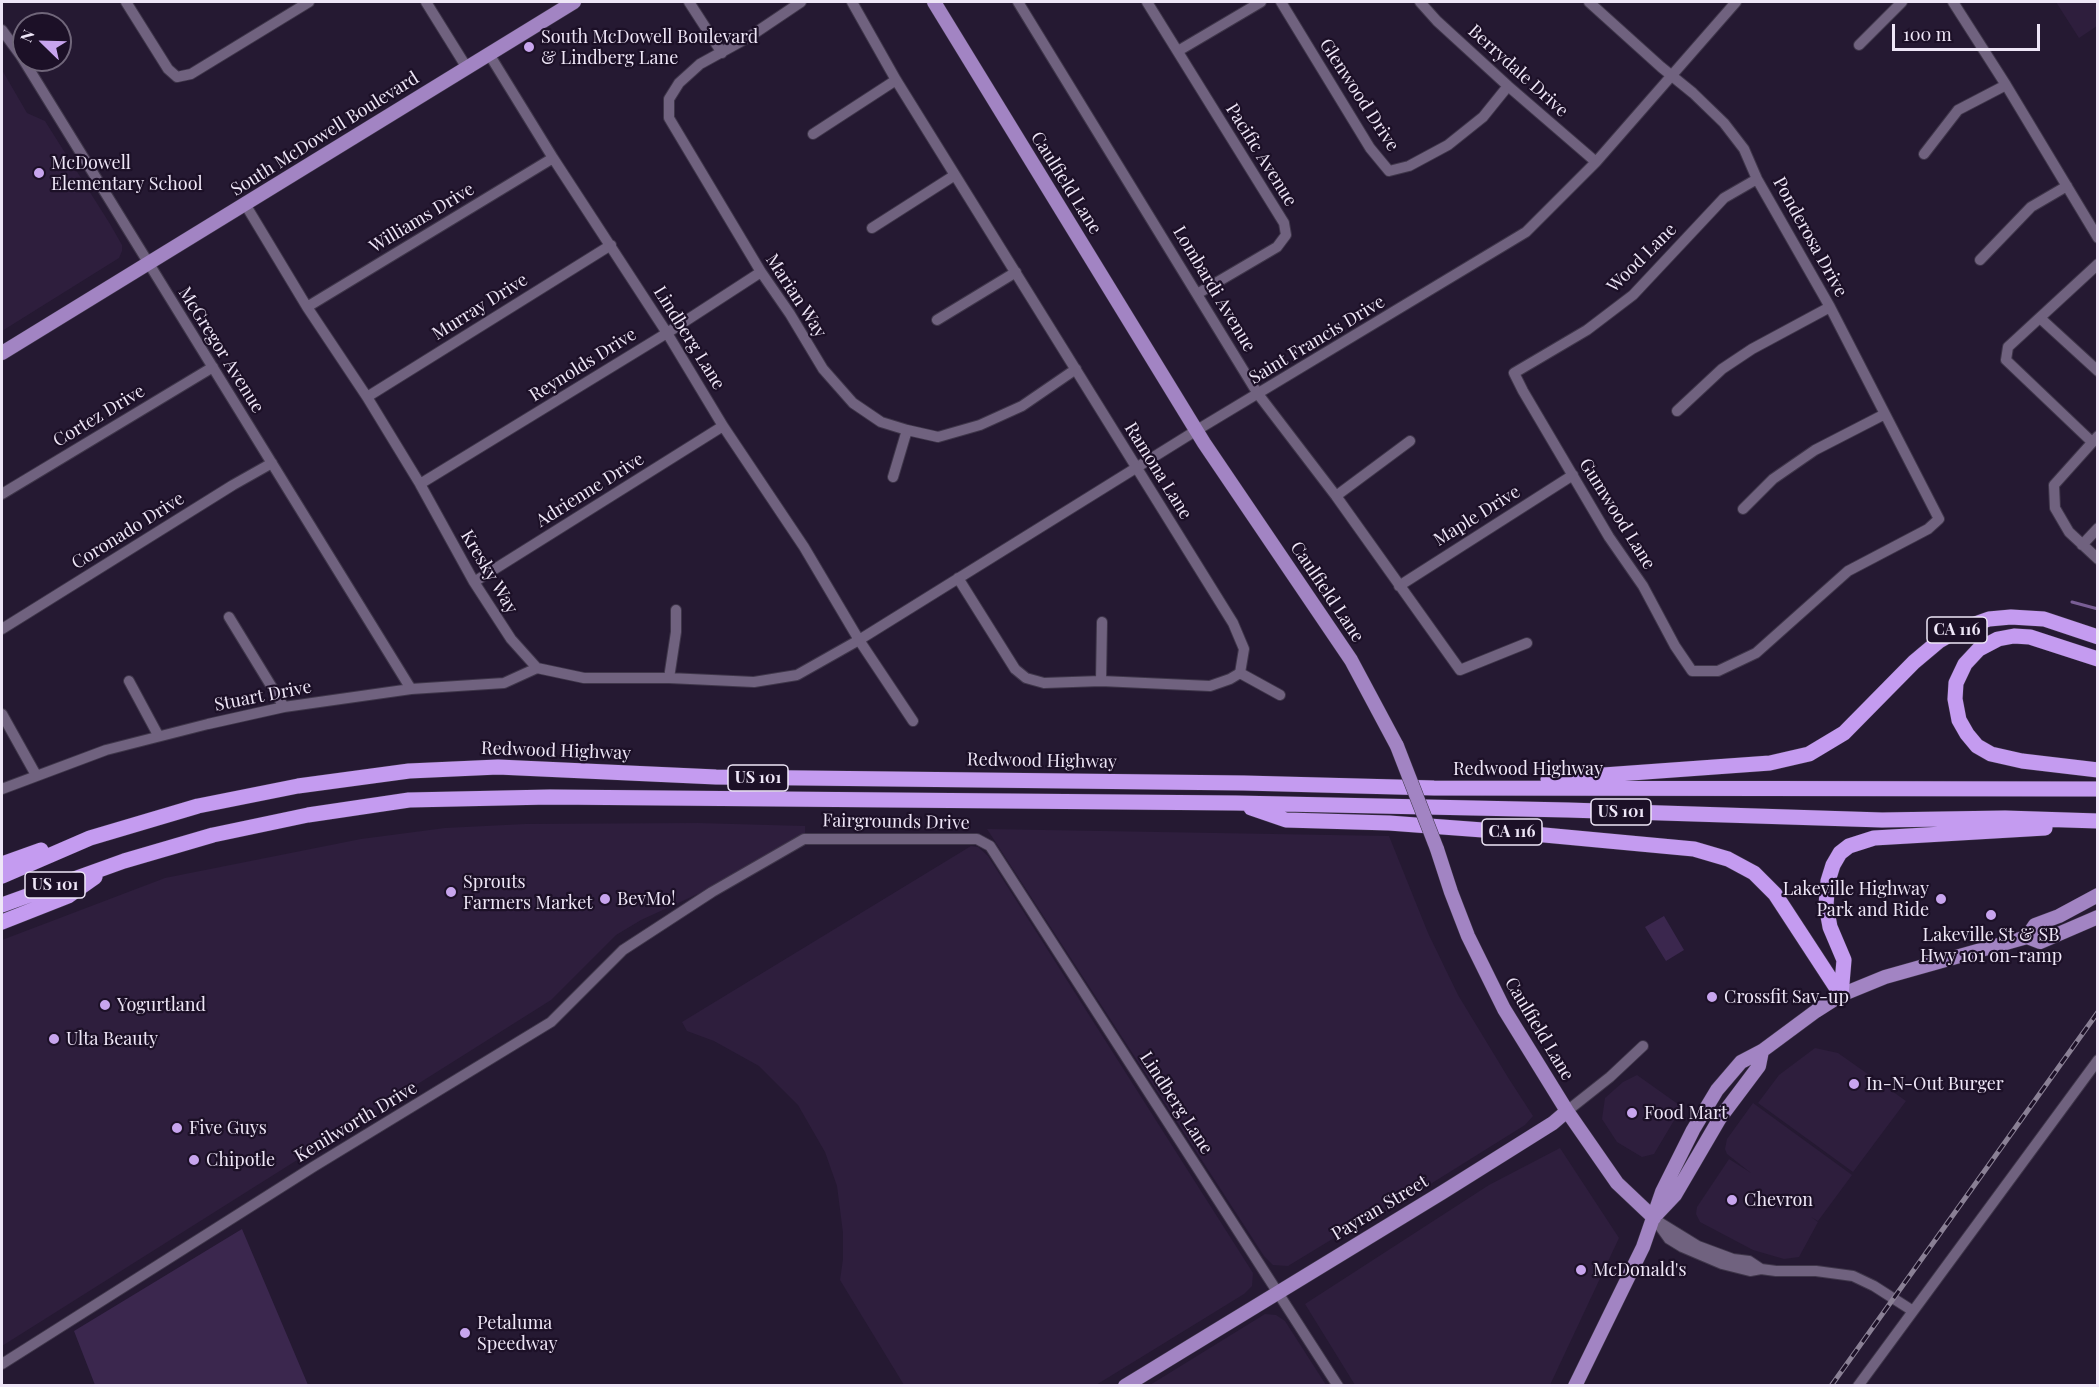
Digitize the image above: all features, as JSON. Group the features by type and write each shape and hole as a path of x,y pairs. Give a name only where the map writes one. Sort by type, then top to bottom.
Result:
{"highway":[{"name":"CA 116","path":"1434,788 1770,763 1794,759 1816,750 1844,733 1922,655 1948,635 1968,626 2000,618 2033,617 2065,624 2097,637"},
{"path":"2097,659 2030,637 2014,636 1998,639 1979,649 1965,664 1956,683 1955,699 1957,715 1964,729 1973,742 1986,752 2011,760 2097,770"},
{"name":"Redwood Highway","path":"2,876 56,852 128,826 188,809 298,786 409,771 498,767 716,777 1244,783 1434,788 2097,789"},
{"name":"US 101","path":"2,905 110,866 213,835 308,815 409,800 550,797 1236,803 1882,820 2005,819 2097,823"},
{"name":"CA 116","path":"1236,803 1286,820 1389,823 1522,833 1694,849 1728,859 1754,873 1775,894 1841,995"},
{"path":"1841,995 1844,960 1830,927 1826,905 1828,881 1833,865 1840,853 1849,846 1874,838 2097,823"},
{"path":"2,864 39,849 56,852"},
{"path":"2,922 68,896 110,866"}],"main road":[{"name":"Caulfield Lane","path":"934,2 1197,430 1351,660 1397,746 1437,849 1450,892 1485,973 1504,1009 1567,1111 1617,1183 1654,1218"},
{"name":"South McDowell Boulevard","path":"2,352 467,68 569,3"},
{"path":"2027,937 2035,925 2077,907 2097,895"},
{"path":"1575,1386 1643,1247 1654,1218 1675,1195 1720,1118 1760,1066 1762,1051 1841,995 1884,977 2027,937 2040,942 2097,917"},
{"name":"Payran Street","path":"1125,1386 1443,1192 1553,1123 1567,1111"}],"street":[{"path":"126,2 168,69 177,77 191,74 297,5 309,2"},
{"path":"426,2 467,68"},
{"path":"689,2 722,53 801,2"},
{"name":"Ramona Lane","path":"852,2 896,80 1233,623 1244,649 1240,673"},
{"name":"Lombardi Avenue","path":"1018,2 1258,394 1336,496 1460,670 1527,643"},
{"name":"Pacific Avenue","path":"1147,2 1284,223 1287,235 1277,247 1197,294"},
{"path":"1178,51 1261,2"},
{"name":"Glenwood Drive","path":"1281,2 1370,148 1389,171 1409,166 1448,145 1483,117 1508,86"},
{"name":"Berrydale Drive","path":"1420,2 1437,21 1508,86 1596,162"},
{"name":"Ponderosa Drive","path":"1589,2 1724,123 1744,148 1758,178 1830,307 1939,519 1928,530 1848,571 1756,653 1718,671 1692,671"},
{"name":"Saint Francis Drive","path":"859,640 1197,430 1526,232 1596,162 1736,2"},
{"path":"1859,45 1902,2"},
{"path":"1953,2 2006,85 2097,238"},
{"name":"McGregor Avenue","path":"2,30 21,56 411,689"},
{"name":"Marian Way","path":"722,53 700,64 679,83 669,99 669,118 761,272 790,314 823,369 853,403 881,422 938,437 980,425 1022,406 1076,369"},
{"name":"Lindberg Lane","path":"489,54 553,158 667,333 723,426 804,547 859,640 912,721"},
{"path":"813,134 896,80"},
{"path":"1924,154 1958,110 2006,85"},
{"name":"Williams Drive","path":"307,307 553,158"},
{"path":"872,228 956,175"},
{"name":"Wood Lane","path":"1514,373 1587,330 1633,296 1724,198 1758,178"},
{"path":"1980,260 2031,207 2067,186"},
{"name":"Kresky Way","path":"245,204 252,219 367,397 420,484 474,582 511,639 537,668"},
{"name":"Murray Drive","path":"367,397 611,245"},
{"path":"2097,264 2008,347 2006,360 2095,439 2054,485 2055,508 2068,532 2097,559"},
{"name":"Reynolds Drive","path":"420,484 667,333 761,272"},
{"path":"937,320 1016,272"},
{"path":"1677,411 1722,369 1830,307"},
{"path":"2040,318 2097,371"},
{"name":"Cortez Drive","path":"2,494 213,367"},
{"name":"Gumwood Lane","path":"1514,373 1609,537 1643,586 1675,646 1692,671"},
{"path":"1743,509 1773,479 1815,450 1886,414"},
{"name":"Adrienne Drive","path":"474,582 723,426"},
{"path":"893,477 907,430"},
{"path":"1336,496 1410,441"},
{"name":"Coronado Drive","path":"2,629 272,463"},
{"name":"Maple Drive","path":"1399,586 1573,475"},
{"path":"2082,545 2097,528"},
{"path":"958,579 1015,669 1026,678 1044,683 1101,681 1210,686 1240,673 1280,695"},
{"path":"669,678 676,632 676,610"},
{"path":"229,617 284,706"},
{"path":"1101,681 1102,622"},
{"path":"537,668 584,678 669,678 754,682 797,675 859,640"},
{"name":"Stuart Drive","path":"2,789 106,750 158,735 284,706 411,689 504,683 537,668"},
{"path":"129,681 158,735"},
{"path":"2,714 36,775"},
{"name":"Fairgrounds Drive","path":"623,950 712,892 804,839 977,839 984,841"},
{"name":"Lindberg Lane","path":"984,841 990,846 1338,1386"},
{"name":"Kenilworth Drive","path":"2,1364 304,1173 551,1022 623,950"},
{"name":"Payran Street","path":"1567,1111 1644,1046"},
{"path":"1858,1386 2097,1059"},
{"name":"Caulfield Lane","path":"1654,1218 1698,1246 1733,1259 1749,1262 1761,1269 1816,1271 1853,1276 1874,1286 1913,1311"}],"shaded area":[{"path":"2056,2 2097,2 2097,26 2079,38"},
{"name":"McDowell Elementary School","path":"2,70 27,113 45,121 110,224 122,245 122,251 119,258 2,331"},
{"path":"698,823 805,826 805,834 724,882 641,920 616,935 551,1000 2,1346 2,940 165,878 361,839 445,828 525,824"},
{"path":"987,829 1389,836 1428,933 1458,995 1533,1116 1525,1125 1384,1213 1367,1218 1288,1266 1273,1265 1264,1256"},
{"path":"971,846 978,847 988,856 1253,1273 1252,1286 1244,1294 1096,1385 904,1385 840,1280 843,1233 837,1186 825,1152 798,1105 759,1066 714,1041 687,1031 682,1022"},
{"path":"1664,916 1684,950 1666,961 1645,927"},
{"path":"1815,1048 1838,1053 1906,1101 1853,1172 1758,1103 1779,1075"},
{"path":"1637,1075 1682,1107 1654,1154 1642,1157 1617,1142 1602,1119 1605,1098 1623,1082"},
{"path":"1753,1103 1852,1175 1818,1221 1811,1217 1818,1222 1799,1257 1784,1259 1753,1250 1700,1222 1696,1214 1697,1207 1729,1159 1751,1173 1727,1154 1725,1149 1727,1139"},
{"path":"1560,1148 1619,1238 1550,1385 1355,1385 1305,1304 1489,1185"},
{"path":"242,1229 308,1385 95,1385 74,1331"},
{"path":"1265,1314 1276,1315 1285,1321 1326,1385 1150,1385"}],"waterway":[{"path":"2072,602 2098,609"}],"railway":[{"path":"1831,1386 2098,1012"}],"place":[{"name":"South McDowell Boulevard & Lindberg Lane","path":"529,47"},
{"name":"McDowell Elementary School","path":"39,173"},
{"name":"Sprouts Farmers Market","path":"451,892"},
{"name":"BevMo!","path":"605,899"},
{"name":"Lakeville Highway Park and Ride","path":"1941,899"},
{"name":"Lakeville St & SB Hwy 101 on-ramp","path":"1991,915"},
{"name":"Crossfit Sav-up","path":"1712,997"},
{"name":"Yogurtland","path":"105,1005"},
{"name":"Ulta Beauty","path":"54,1039"},
{"name":"In-N-Out Burger","path":"1854,1084"},
{"name":"Food Mart","path":"1632,1113"},
{"name":"Five Guys","path":"177,1128"},
{"name":"Chipotle","path":"194,1160"},
{"name":"Chevron","path":"1732,1200"},
{"name":"McDonald's","path":"1581,1270"},
{"name":"Petaluma Speedway","path":"465,1333"}]}
